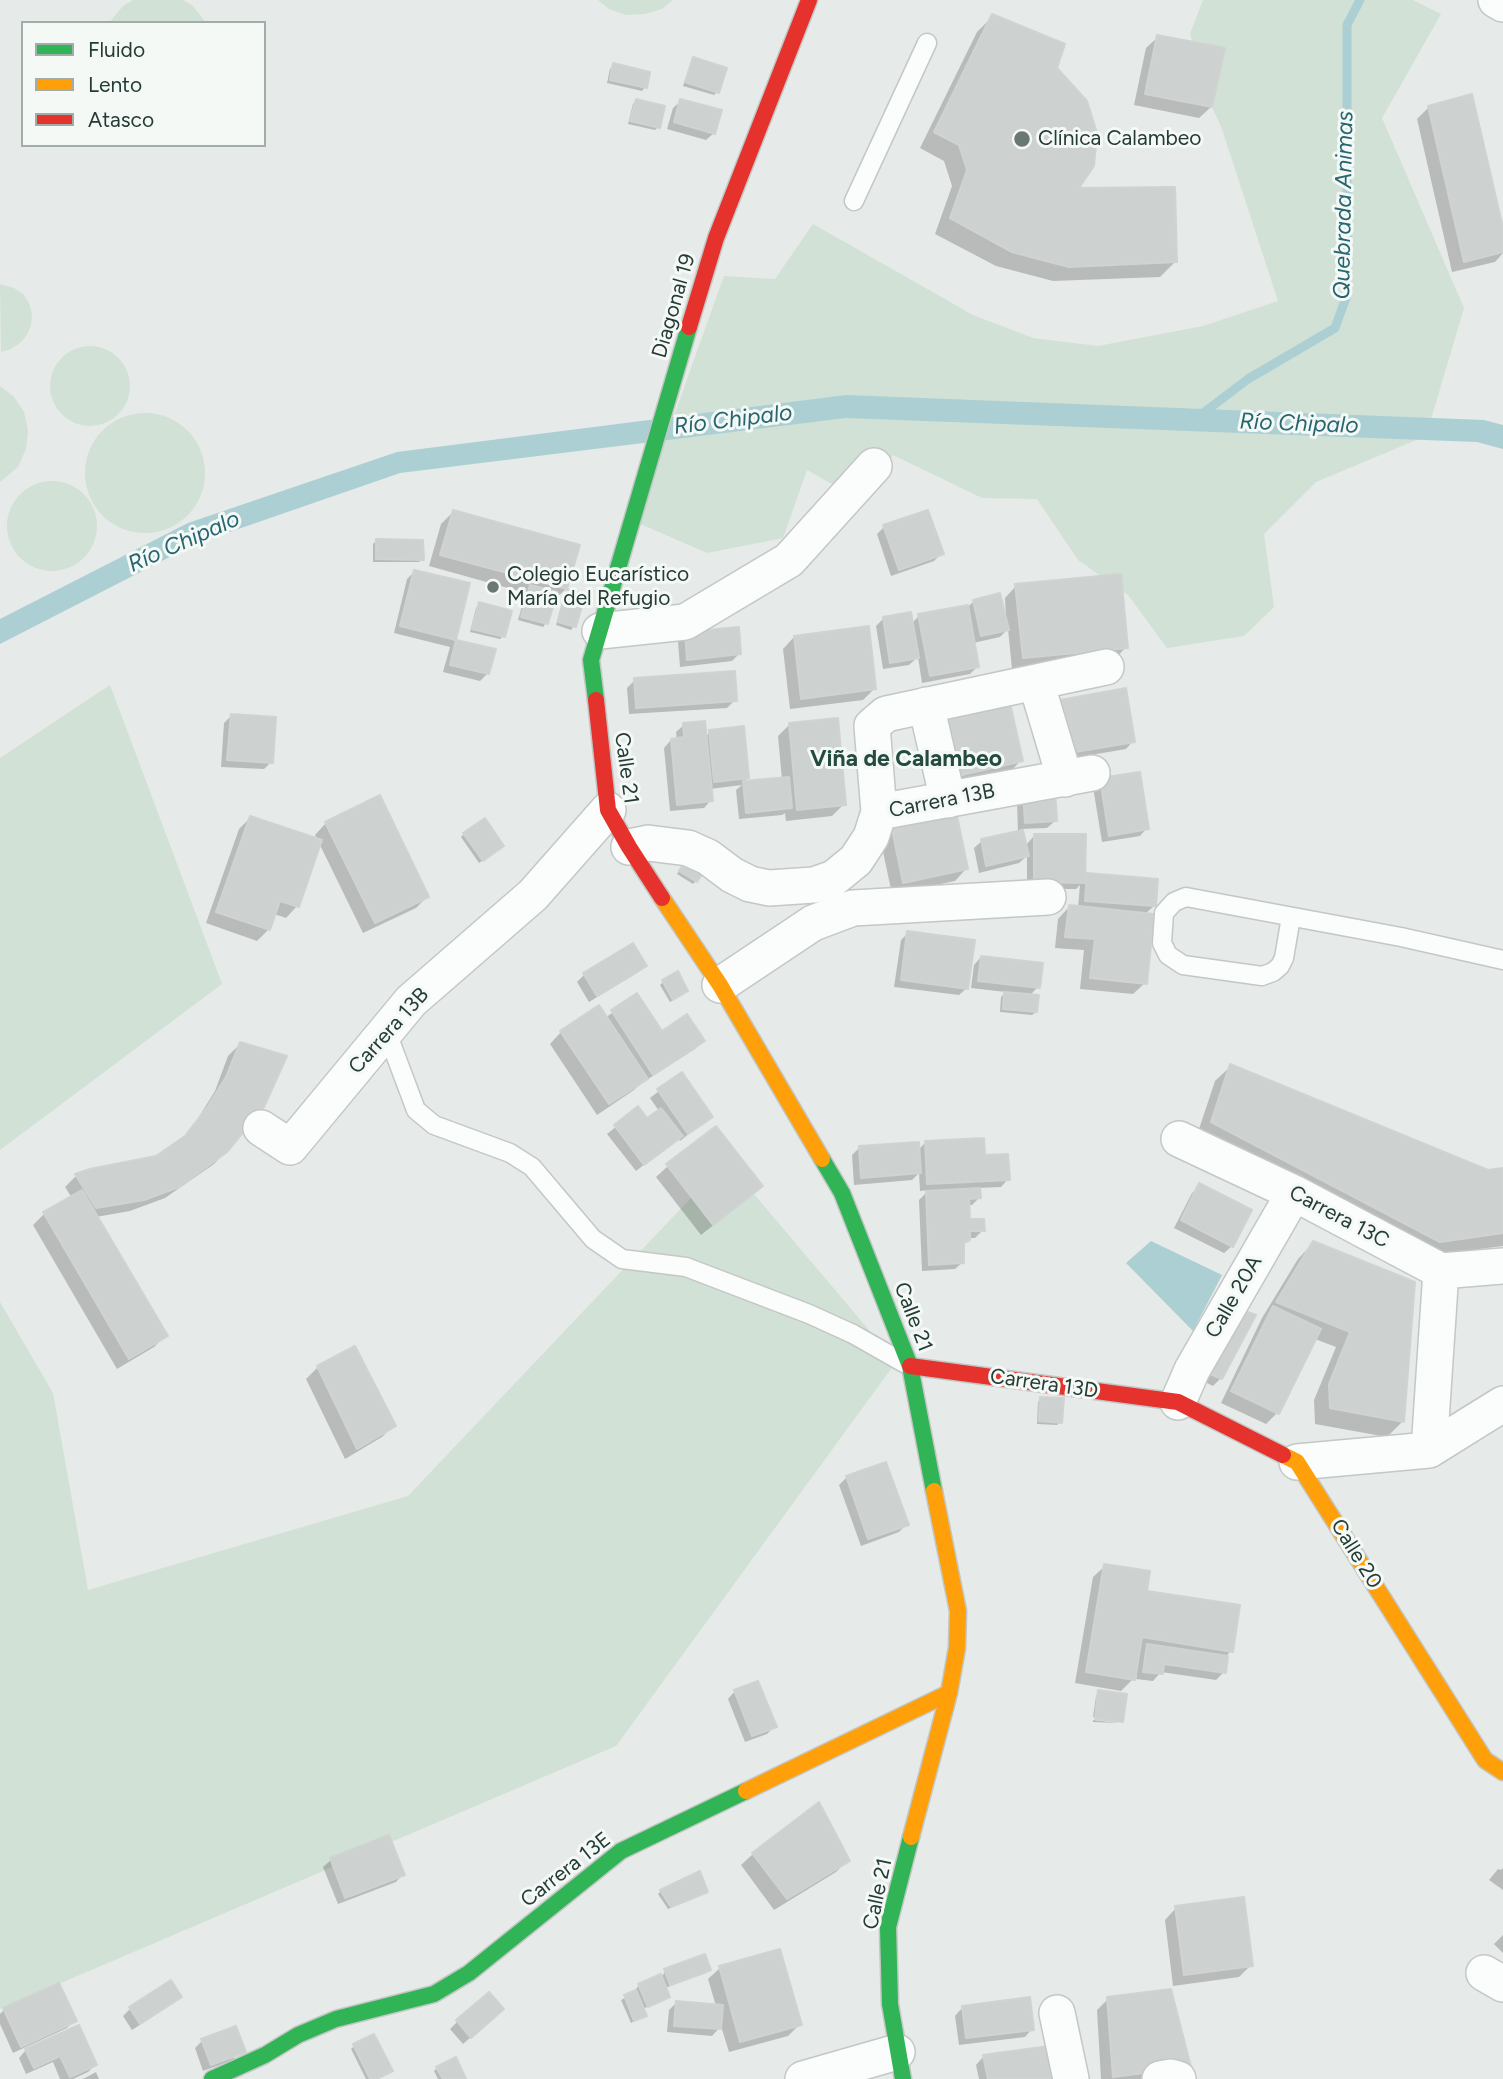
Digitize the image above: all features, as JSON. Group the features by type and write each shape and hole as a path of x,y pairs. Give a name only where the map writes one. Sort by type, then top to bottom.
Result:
{"street":[{"name":"Diagonal 19","path":"600,631 716,238 809,0"},
{"path":"1496,0 1503,4"},
{"path":"600,631 685,622 789,560 874,466"},
{"name":"Calle 21","path":"600,631 591,660 608,810 628,847 720,985 842,1193 910,1366 958,1611 957,1648 949,1693 888,1927 890,2004 900,2065"},
{"path":"879,812 872,726 886,714 1106,667"},
{"name":"Carrera 13B","path":"628,847 648,842 688,848 708,857 732,875 750,884 769,888 814,885 834,878 856,860 872,837 879,812 1079,776 1035,682"},
{"path":"926,705 948,800"},
{"name":"Carrera 13B","path":"261,1128 290,1147 411,1001 533,895 608,810"},
{"path":"720,985 813,923 853,908 1048,897"},
{"name":"Carrera 13C","path":"1179,1139 1294,1193 1441,1271"},
{"name":"Calle 20A","path":"1178,1402 1192,1370 1294,1193"},
{"path":"1429,1450 1441,1271 1503,1266"},
{"name":"Carrera 13D","path":"910,1366 1178,1402"},
{"path":"1178,1402 1297,1462 1429,1450 1503,1404"},
{"name":"Calle 20","path":"1297,1462 1485,1759 1503,1772"},
{"name":"Carrera 13E","path":"212,2079 298,2035 336,2019 434,1994 469,1973 621,1851 949,1693"},
{"path":"1057,2013 1071,2079"},
{"path":"803,2079 900,2065"},
{"path":"1160,2079 1178,2079"}],"lane":[{"path":"854,201 927,43"},
{"path":"1291,917 1284,958 1273,972 1262,976 1183,965 1168,955 1162,943 1164,913 1174,902 1186,897 1401,937 1503,960"},
{"path":"386,1030 416,1110 434,1125 510,1153 532,1167 593,1239 622,1259 686,1267 809,1314 853,1334 910,1366"}],"green space":[{"path":"133,0 183,0 193,6 204,21 111,21 123,6"},
{"path":"598,0 673,0 662,9 645,14 626,15 609,9"},
{"path":"1203,0 1413,0 1441,14 1382,118 1464,308 1426,436 1316,482 1264,534 1274,607 1244,636 1167,648 1128,595 1078,560 1037,499 982,498 893,455 859,499 807,470 783,538 707,553 636,522 724,276 775,279 813,224 973,315 1033,338 1098,346 1203,326 1278,301 1190,34"},
{"path":"0,284 23,294 32,314 27,335 11,349 1,352"},
{"path":"90,346 105,349 118,358 127,371 130,386 127,401 118,414 105,423 90,426 75,423 62,414 53,401 50,386 53,371 62,358 75,349"},
{"path":"0,386 14,397 24,412 28,430 26,449 18,467 0,482"},
{"path":"145,413 168,418 187,431 200,450 205,473 200,496 187,515 168,528 145,533 122,528 103,515 90,496 85,473 90,450 103,431 122,418"},
{"path":"52,481 69,484 84,494 94,509 97,526 94,543 84,558 69,568 52,571 35,568 20,558 10,543 7,526 10,509 20,494 35,484"},
{"path":"110,685 222,984 0,1150 0,758"},
{"path":"726,1161 896,1362 616,1746 0,2009 0,1302 53,1393 88,1590 408,1496"}],"water":[{"name":"Río Chipalo","path":"846,395 1484,420 1503,425 1503,449 1477,442 846,418 400,473 195,544 0,644 0,619 188,523 397,452"},
{"path":"1151,1241 1222,1275 1193,1331 1126,1263"}],"building":[{"name":"Clínica Calambeo","path":"992,14 1065,44 1057,68 1087,101 1097,133 1094,166 1079,188 1175,187 1177,262 1069,267 1012,252 950,218 967,170 959,145 934,132"},
{"path":"1157,35 1225,48 1212,107 1145,94"},
{"path":"693,57 727,68 719,93 685,82"},
{"path":"613,63 650,72 647,88 610,80"},
{"path":"1472,94 1503,228 1503,252 1464,262 1428,106"},
{"path":"636,99 665,106 660,128 630,121"},
{"path":"680,99 722,110 715,134 674,122"},
{"path":"453,510 580,545 567,589 440,555"},
{"path":"928,510 944,554 899,570 883,525"},
{"path":"376,539 423,540 424,560 376,559"},
{"path":"414,570 470,583 456,640 400,626"},
{"path":"1121,574 1128,648 1023,658 1015,584"},
{"path":"530,585 557,592 548,624 521,617"},
{"path":"567,589 585,595 576,627 558,622"},
{"path":"1000,593 1009,630 981,636 973,600"},
{"path":"479,602 512,611 505,637 472,629"},
{"path":"968,605 979,667 930,676 918,614"},
{"path":"911,612 919,658 890,663 883,617"},
{"path":"869,626 876,689 801,699 794,636"},
{"path":"739,627 741,654 687,660 685,632"},
{"path":"456,640 496,649 489,674 450,665"},
{"path":"735,671 737,701 636,708 634,678"},
{"path":"1126,688 1135,742 1069,753 1060,700"},
{"path":"1009,699 1023,761 953,777 939,715"},
{"path":"231,714 276,717 273,763 227,760"},
{"path":"838,718 846,805 797,810 789,723"},
{"path":"705,721 713,801 677,805 671,739 684,737 683,723"},
{"path":"744,726 749,778 714,782 709,730"},
{"path":"1140,772 1149,829 1109,836 1100,778"},
{"path":"789,777 792,808 746,813 743,781"},
{"path":"1055,790 1057,821 1025,823 1023,791"},
{"path":"380,795 429,897 375,923 325,822"},
{"path":"955,806 968,869 903,883 890,819"},
{"path":"250,816 322,840 299,907 280,901 270,930 216,912"},
{"path":"485,818 504,846 483,861 463,833"},
{"path":"1023,830 1029,856 986,866 981,839"},
{"path":"1034,834 1086,834 1085,883 1034,882"},
{"path":"688,857 706,868 697,882 679,871"},
{"path":"1087,873 1158,879 1156,906 1085,901"},
{"path":"1069,905 1154,914 1147,984 1090,978 1095,939 1065,937"},
{"path":"907,931 975,940 968,989 901,980"},
{"path":"633,943 647,966 597,996 583,973"},
{"path":"981,956 1043,963 1040,988 978,981"},
{"path":"678,971 688,991 673,1000 662,980"},
{"path":"1004,992 1039,995 1037,1012 1003,1009"},
{"path":"637,993 662,1031 687,1014 705,1041 653,1075 611,1010"},
{"path":"599,1005 648,1079 609,1104 560,1031"},
{"path":"240,1042 287,1056 264,1107 227,1152 179,1187 144,1200 96,1208 75,1174 156,1156 185,1136 226,1077"},
{"path":"1230,1064 1488,1170 1503,1168 1503,1233 1440,1242 1211,1122"},
{"path":"682,1072 713,1117 688,1134 657,1089"},
{"path":"638,1106 647,1118 661,1108 683,1136 644,1165 614,1125"},
{"path":"716,1126 763,1186 713,1225 666,1164"},
{"path":"984,1138 985,1155 1008,1154 1010,1180 927,1184 925,1141"},
{"path":"919,1142 921,1173 861,1178 859,1146"},
{"path":"1199,1183 1252,1210 1233,1247 1181,1220"},
{"path":"980,1188 981,1198 969,1199 970,1219 984,1219 985,1231 970,1231 970,1240 964,1243 964,1263 929,1265 926,1191"},
{"path":"82,1190 168,1336 129,1359 43,1212"},
{"path":"1313,1241 1415,1282 1404,1422 1330,1408 1329,1384 1350,1332 1276,1302"},
{"path":"1273,1306 1321,1329 1279,1414 1231,1391"},
{"path":"1240,1309 1256,1315 1222,1379 1205,1372"},
{"path":"355,1346 396,1426 357,1449 317,1366"},
{"path":"1040,1397 1064,1398 1062,1423 1039,1421"},
{"path":"886,1462 909,1525 868,1539 846,1476"},
{"path":"1104,1564 1150,1571 1147,1591 1240,1605 1233,1652 1142,1637 1135,1680 1086,1672"},
{"path":"1147,1644 1228,1656 1226,1673 1164,1664 1163,1674 1143,1672"},
{"path":"758,1681 777,1727 752,1736 734,1690"},
{"path":"1098,1690 1127,1694 1123,1722 1095,1719"},
{"path":"819,1802 850,1861 787,1899 752,1853"},
{"path":"389,1835 405,1875 345,1898 330,1858"},
{"path":"700,1871 708,1892 671,1907 660,1890"},
{"path":"1244,1897 1253,1966 1184,1975 1175,1906"},
{"path":"780,1949 802,2025 740,2042 719,1966"},
{"path":"705,1954 711,1970 670,1985 664,1969"},
{"path":"661,1974 670,1997 648,2007 638,1984"},
{"path":"171,1980 182,1997 140,2024 129,2007"},
{"path":"59,1983 77,2021 21,2047 3,2008"},
{"path":"1171,1989 1191,2067 1113,2077 1107,1997"},
{"path":"636,1990 647,2016 634,2021 624,1995"},
{"path":"489,1992 504,2009 471,2038 456,2020"},
{"path":"1030,1997 1034,2030 966,2038 962,2006"},
{"path":"676,2001 723,2005 721,2029 674,2026"},
{"path":"79,2025 97,2065 70,2077 60,2056 34,2068 25,2049"},
{"path":"236,2026 246,2052 211,2065 201,2039"},
{"path":"374,2034 393,2071 377,2079 370,2079 353,2044"},
{"path":"1049,2046 1054,2079 988,2079 983,2055"},
{"path":"456,2057 466,2079 443,2079 436,2067"}],"waterway":[{"name":"Quebrada Animas","path":"1202,414 1248,379 1335,328 1347,295 1347,25 1360,0"}],"traffic: fast":[{"path":"596,700 591,660 689,327"},
{"path":"822,1159 842,1193 910,1366 934,1491"},
{"path":"212,2079 265,2055 298,2035 336,2019 434,1994 469,1973 621,1851 746,1791"},
{"path":"903,2079 890,2004 888,1927 911,1837"}],"traffic: slow":[{"path":"662,898 720,985 822,1159"},
{"path":"1283,1455 1297,1462 1485,1760 1503,1772"},
{"path":"911,1837 949,1693 957,1648 958,1611 934,1491"},
{"path":"746,1791 949,1693"}],"traffic: jam":[{"path":"689,327 716,238 809,0"},
{"path":"596,700 608,810 662,898"},
{"path":"910,1366 1178,1402 1283,1455"}],"place":[{"name":"Clínica Calambeo","path":"1022,139"},
{"name":"Colegio Eucarístico María del Refugio","path":"493,587"}],"district":[{"name":"Viña de Calambeo","path":"906,759"}]}
